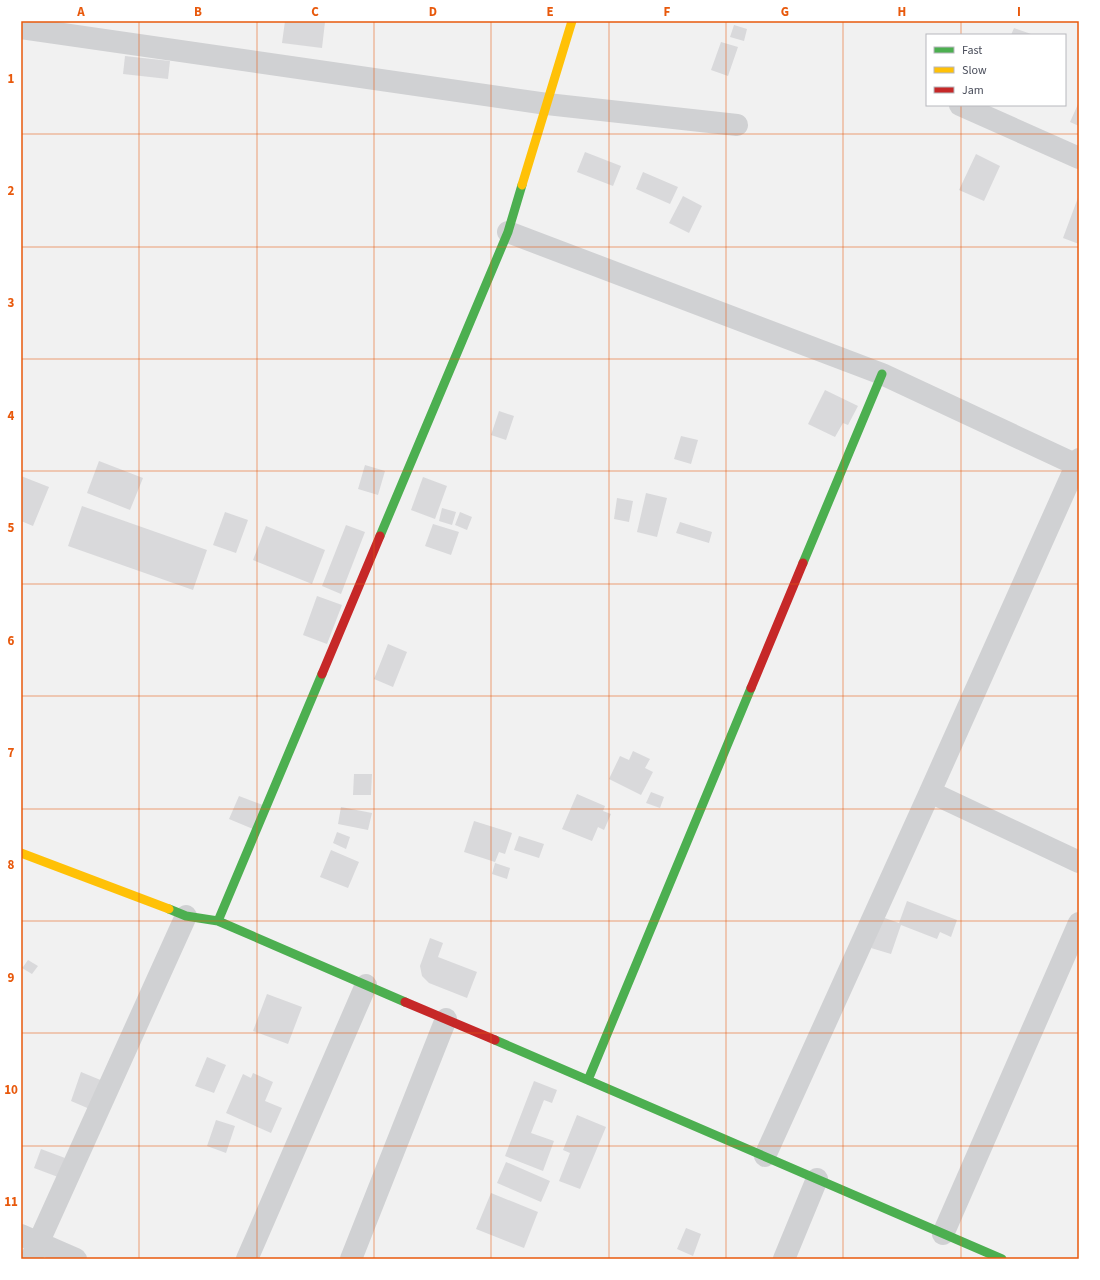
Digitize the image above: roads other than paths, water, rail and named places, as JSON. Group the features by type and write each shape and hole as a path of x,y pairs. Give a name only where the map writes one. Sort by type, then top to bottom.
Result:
{"street":[{"path":"218,921 508,232 572,21"},
{"path":"21,28 547,104 737,125"},
{"path":"962,106 1079,158"},
{"path":"508,232 882,374 1078,463 765,1156"},
{"path":"588,1080 882,374"},
{"path":"930,792 1079,862"},
{"path":"21,853 186,916 218,921 1002,1259"},
{"path":"76,1259 30,1245 186,916"},
{"path":"943,1234 1079,923"},
{"path":"248,1259 366,985"},
{"path":"351,1259 446,1020"},
{"path":"784,1259 817,1179"}]}
